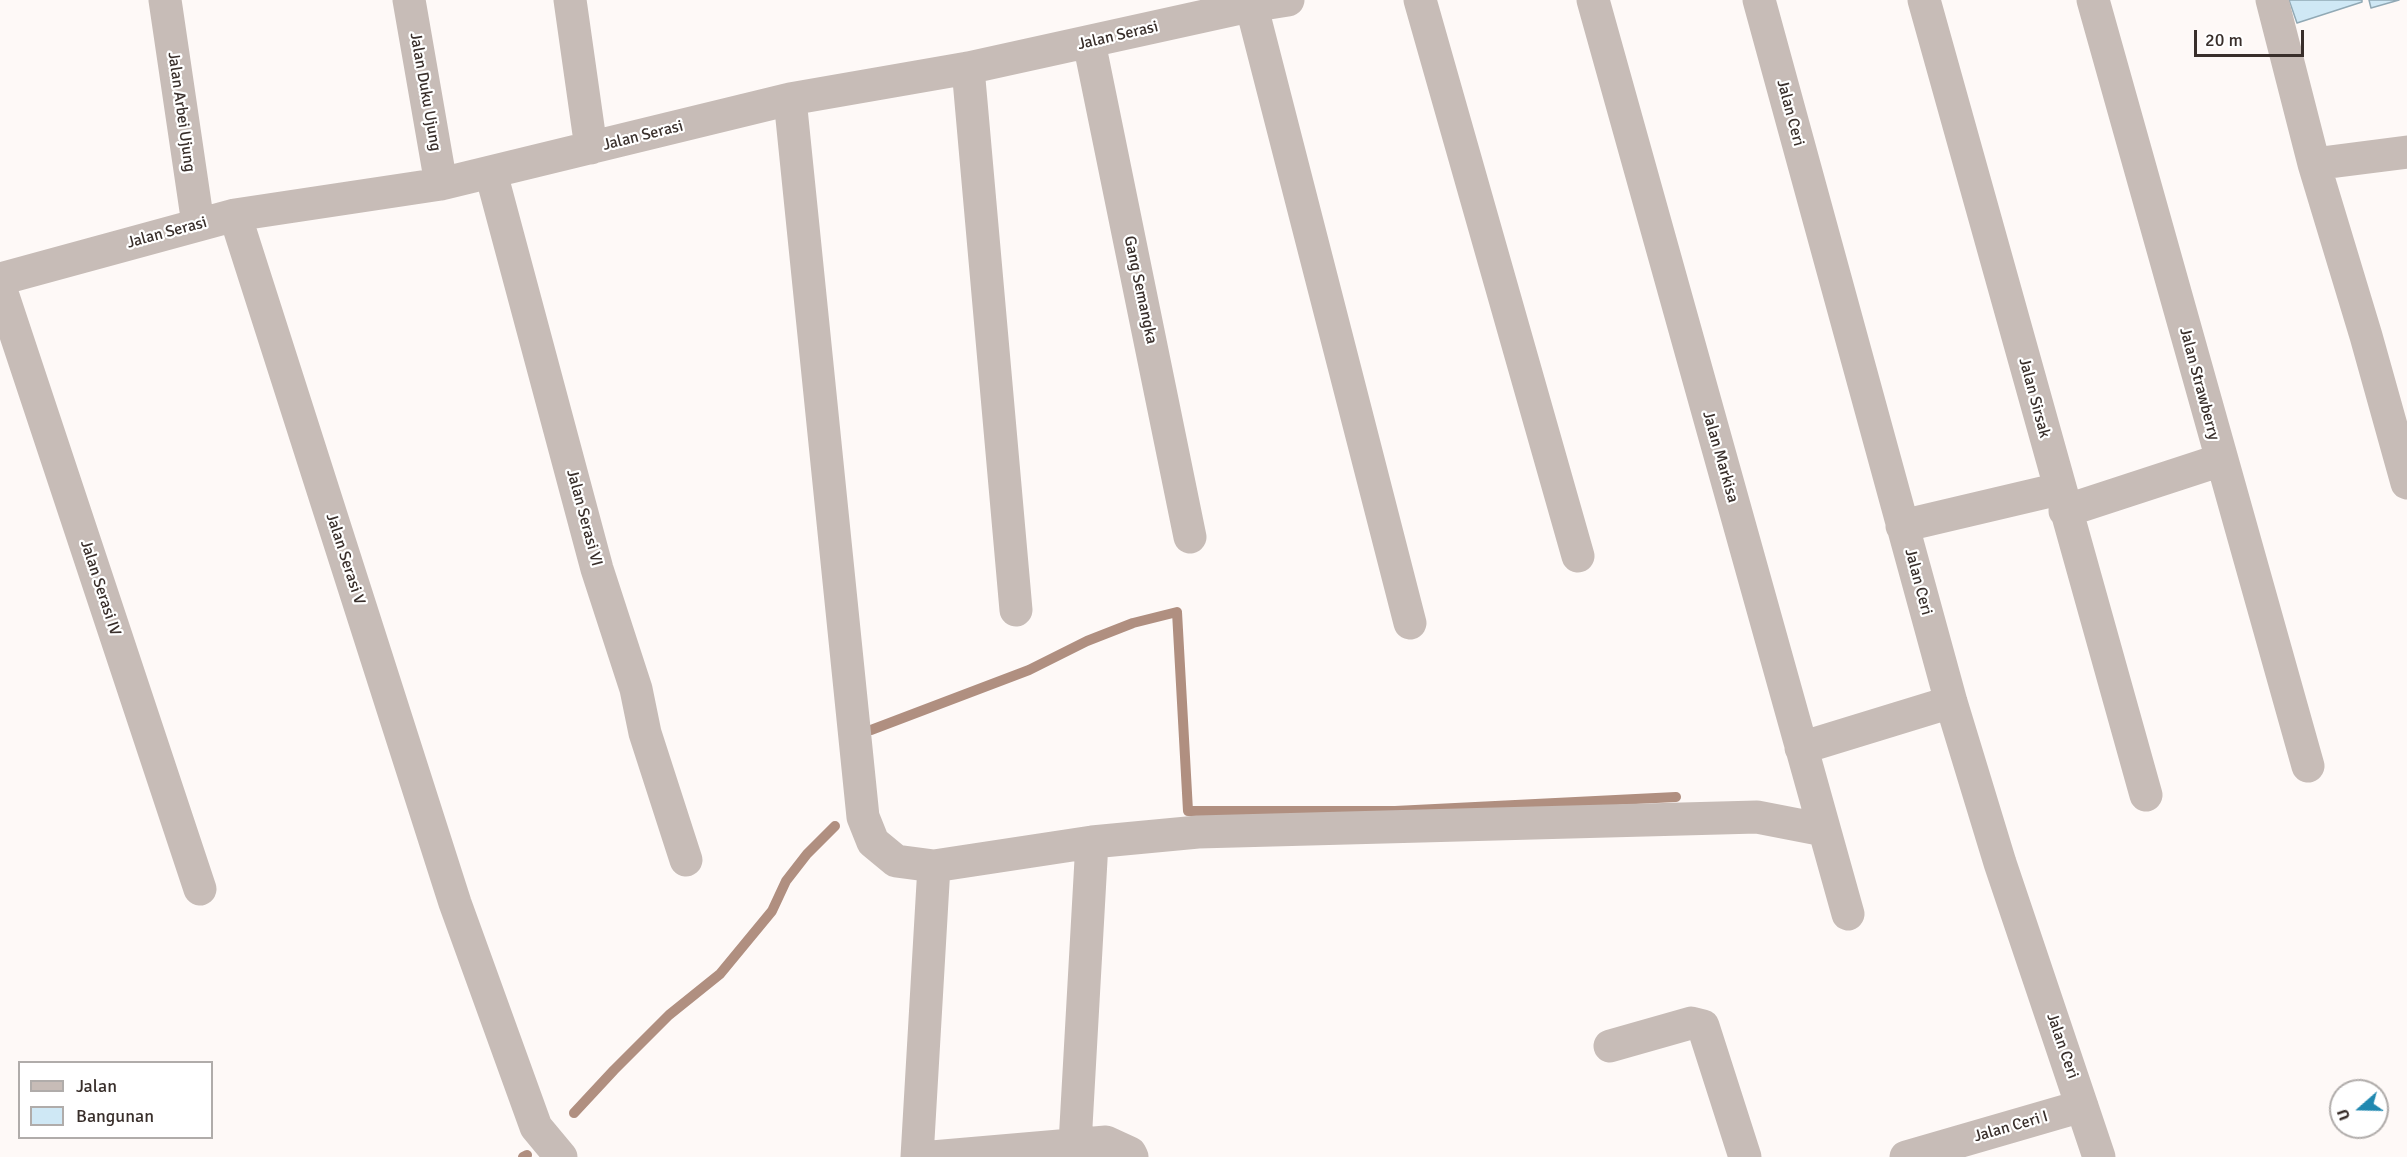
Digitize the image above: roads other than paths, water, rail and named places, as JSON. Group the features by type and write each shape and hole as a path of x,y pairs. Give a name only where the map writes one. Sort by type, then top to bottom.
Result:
{"street":[{"name":"Jalan Arbei Ujung","path":"165,0 198,224"},
{"name":"Jalan Duku Ujung","path":"409,0 441,184"},
{"path":"570,0 591,148"},
{"name":"Jalan Serasi","path":"0,279 236,215 441,184 790,99 968,68 1089,42 1250,3 1288,0"},
{"path":"1420,0 1578,556"},
{"name":"Jalan Markisa","path":"1593,0 1848,914"},
{"name":"Jalan Ceri","path":"1759,0 1951,702 2000,863 2099,1157"},
{"name":"Jalan Sirsak","path":"1924,0 2146,795"},
{"name":"Jalan Strawberry","path":"2093,0 2308,766"},
{"path":"2272,0 2314,164 2401,438 2407,483"},
{"path":"1250,3 1410,623"},
{"name":"Gang Semangka","path":"1089,42 1191,537"},
{"path":"968,68 1016,610"},
{"path":"790,99 863,817 873,843 896,861 934,866 1092,842 1198,832 1757,817 1824,830"},
{"path":"2314,164 2407,152"},
{"name":"Jalan Serasi VI","path":"490,173 597,569 636,689 645,733 686,860"},
{"name":"Jalan Serasi V","path":"236,215 455,903 536,1127 561,1157"},
{"name":"Jalan Serasi IV","path":"0,287 200,890"},
{"path":"1902,526 2062,500 2221,460"},
{"path":"1801,748 1951,702"},
{"path":"1074,1144 1092,842"},
{"path":"917,1157 934,866"},
{"path":"1610,1046 1691,1023 1703,1026 1745,1157"},
{"name":"Jalan Ceri I","path":"1906,1157 2082,1106"},
{"path":"932,1157 1106,1143 1130,1153 1132,1157"}],"waterway":[{"path":"871,730 1029,670 1087,641 1133,623 1177,612 1188,811 1395,811 1676,797"},
{"path":"574,1113 669,1015 720,974 772,911 786,881 807,854 835,826"},
{"path":"523,1157 527,1155"}]}
